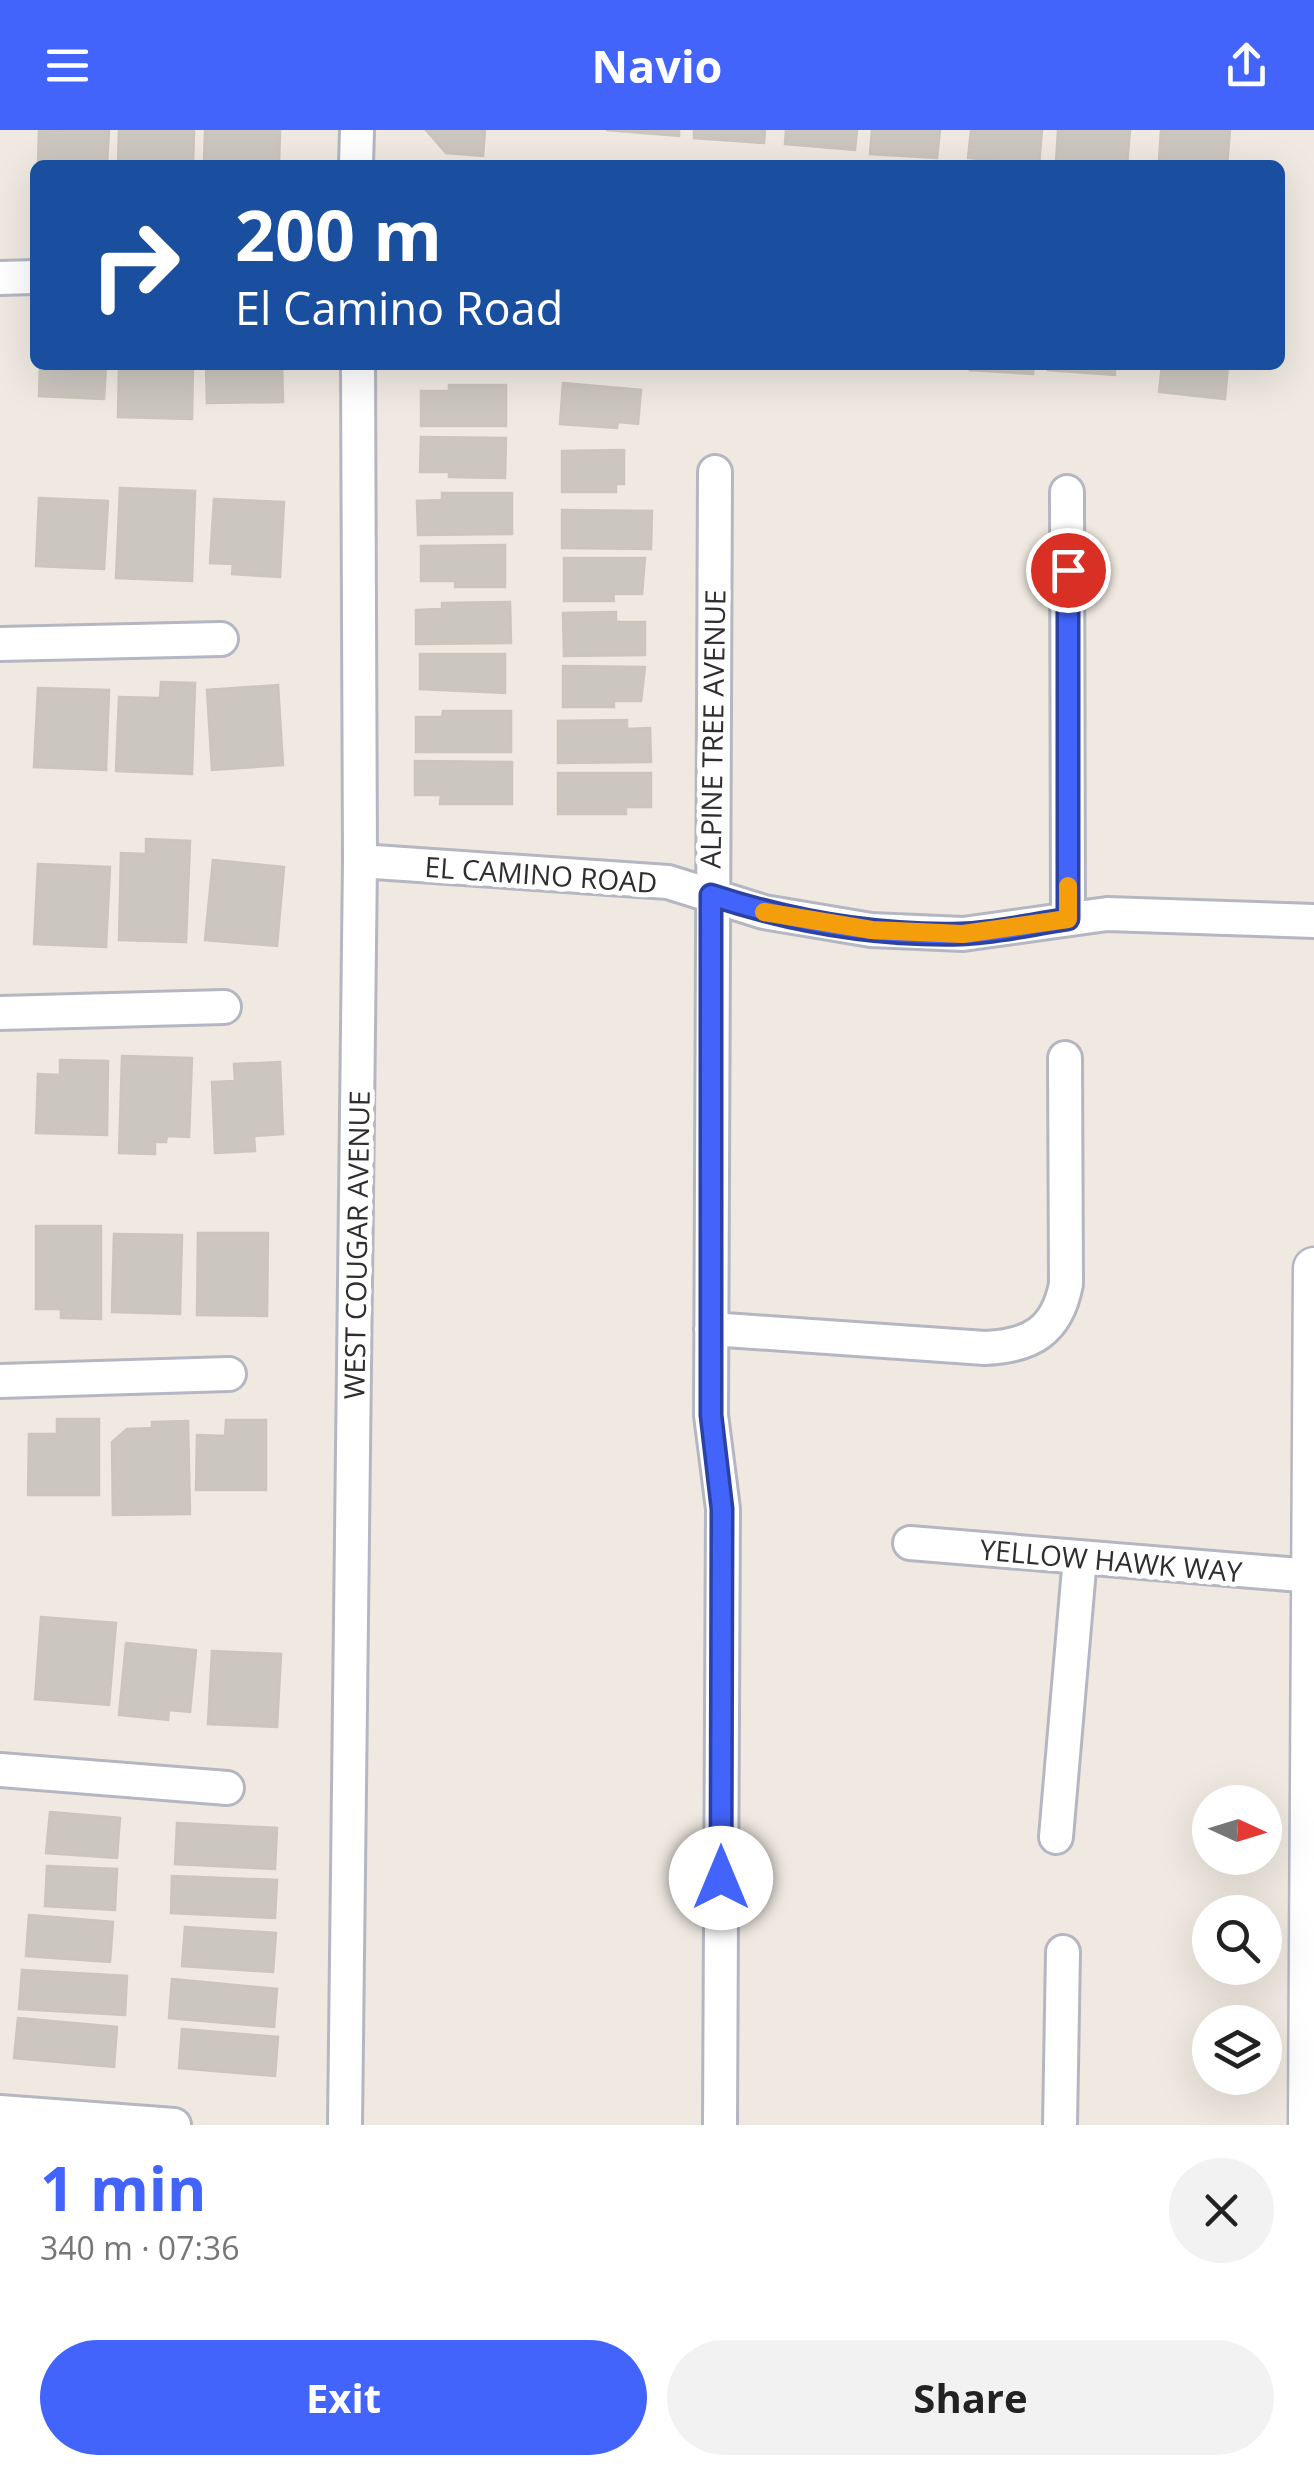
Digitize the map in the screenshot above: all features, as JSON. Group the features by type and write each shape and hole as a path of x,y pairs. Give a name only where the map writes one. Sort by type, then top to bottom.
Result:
{"street":[{"path":"356,130 356,160"},
{"path":"0,278 30,276"},
{"name":"WEST COUGAR AVENUE","path":"345,2125 360,860 358,370"},
{"name":"ALPINE TREE AVENUE","path":"715,472 711,1415 722,1509 720,2125"},
{"path":"1068,492 1068,919"},
{"path":"0,644 221,639"},
{"name":"EL CAMINO ROAD","path":"360,860 668,882 764,912 872,930 963,934 1108,914 1314,921"},
{"path":"0,1012 224,1006"},
{"path":"711,1329 986,1348 1016,1346 1038,1335 1062,1305 1066,1284 1065,1058"},
{"path":"1310,2125 1314,1268"},
{"path":"0,1382 229,1374"},
{"name":"YELLOW HAWK WAY","path":"910,1544 1312,1576"},
{"path":"1056,1837 1080,1557"},
{"path":"0,1770 228,1788"},
{"path":"1060,2125 1063,1952"},
{"path":"0,2112 174,2125"}],"building":[{"path":"39,130 109,130 107,160 38,160"},
{"path":"119,130 194,130 193,160 118,160"},
{"path":"205,130 280,130 279,160 204,160"},
{"path":"426,130 485,130 483,156 446,153"},
{"path":"606,130 679,130 679,136"},
{"path":"694,130 765,130 764,143 694,138"},
{"path":"786,130 857,130 855,150 785,144"},
{"path":"872,130 940,130 937,158 870,154"},
{"path":"971,130 1042,130 1039,160 968,158"},
{"path":"1058,130 1130,130 1127,160 1056,160"},
{"path":"1161,130 1230,130 1227,160 1159,160"},
{"path":"40,370 106,370 104,399 39,396"},
{"path":"119,370 193,370 192,419 118,417"},
{"path":"206,370 282,370 283,402 207,403"},
{"path":"970,370 1033,370 1033,374"},
{"path":"1048,370 1115,370 1115,375"},
{"path":"1161,370 1228,370 1225,399 1159,392"},
{"path":"563,383 641,390 638,424 618,422 617,428 560,424"},
{"path":"449,385 506,385 506,426 421,426 421,391 449,391"},
{"path":"421,437 506,438 505,478 420,472"},
{"path":"624,450 624,484 616,484 616,492 562,492 562,451"},
{"path":"120,488 195,491 192,581 116,578"},
{"path":"442,493 512,493 512,534 418,535 417,501 442,500"},
{"path":"39,498 108,501 104,569 36,566"},
{"path":"214,499 284,502 280,577 232,574 233,564 210,563"},
{"path":"562,510 652,511 651,549 562,548"},
{"path":"505,545 505,587 455,587 455,581 421,581 421,546"},
{"path":"564,558 645,558 642,594 613,594 614,601 564,601"},
{"path":"510,602 511,643 416,644 416,610 442,609 442,603"},
{"path":"616,612 616,622 645,622 645,655 564,656 563,613"},
{"path":"420,654 505,654 505,693 420,689"},
{"path":"563,666 645,667 641,701 614,701 614,707 563,707"},
{"path":"161,682 195,683 192,774 116,771 119,697 160,698"},
{"path":"278,685 283,765 212,770 207,690"},
{"path":"38,688 109,690 106,770 34,767"},
{"path":"443,711 511,711 511,752 416,752 416,717 442,717"},
{"path":"627,720 627,729 650,728 651,762 558,763 558,721"},
{"path":"415,761 512,762 512,804 440,804 441,795 415,795"},
{"path":"558,773 651,773 651,807 626,807 626,814 558,814"},
{"path":"146,839 190,841 186,942 119,940 121,853 146,854"},
{"path":"213,860 284,867 277,946 205,940"},
{"path":"38,864 110,867 106,947 34,944"},
{"path":"122,1056 192,1058 189,1137 167,1136 166,1142 155,1142 155,1154 119,1153"},
{"path":"60,1060 108,1061 107,1135 36,1133 38,1074 60,1075"},
{"path":"280,1062 283,1134 254,1136 255,1151 215,1153 212,1082 235,1081 234,1064"},
{"path":"36,1226 101,1226 101,1319 61,1318 61,1309 36,1309"},
{"path":"198,1233 268,1233 267,1316 197,1315"},
{"path":"114,1234 182,1235 180,1314 112,1312"},
{"path":"57,1419 99,1419 99,1495 28,1495 29,1434 57,1434"},
{"path":"226,1420 266,1420 266,1490 196,1490 197,1435 225,1436"},
{"path":"188,1421 190,1514 113,1515 112,1442 127,1429 152,1428 152,1422"},
{"path":"41,1617 116,1623 109,1705 35,1699"},
{"path":"126,1643 196,1650 190,1712 169,1710 168,1720 119,1715"},
{"path":"212,1651 281,1654 277,1727 208,1724"},
{"path":"50,1812 120,1818 117,1858 46,1853"},
{"path":"177,1823 277,1828 275,1869 175,1864"},
{"path":"47,1866 117,1869 115,1910 45,1906"},
{"path":"172,1876 277,1880 275,1918 171,1913"},
{"path":"29,1915 113,1922 110,1962 26,1956"},
{"path":"185,1927 276,1933 273,1972 182,1966"},
{"path":"22,1970 127,1976 125,2015 19,2009"},
{"path":"172,1979 277,1989 274,2027 169,2018"},
{"path":"18,2018 117,2027 114,2067 14,2058"},
{"path":"182,2029 278,2037 275,2076 179,2068"}],"slow traffic":[{"path":"764,912 872,930 963,934 1068,919 1068,886"}],"route":[{"path":"721,1878 722,1509 711,1415 711,895 764,912 872,930 963,934 1068,919 1068,570"}]}
